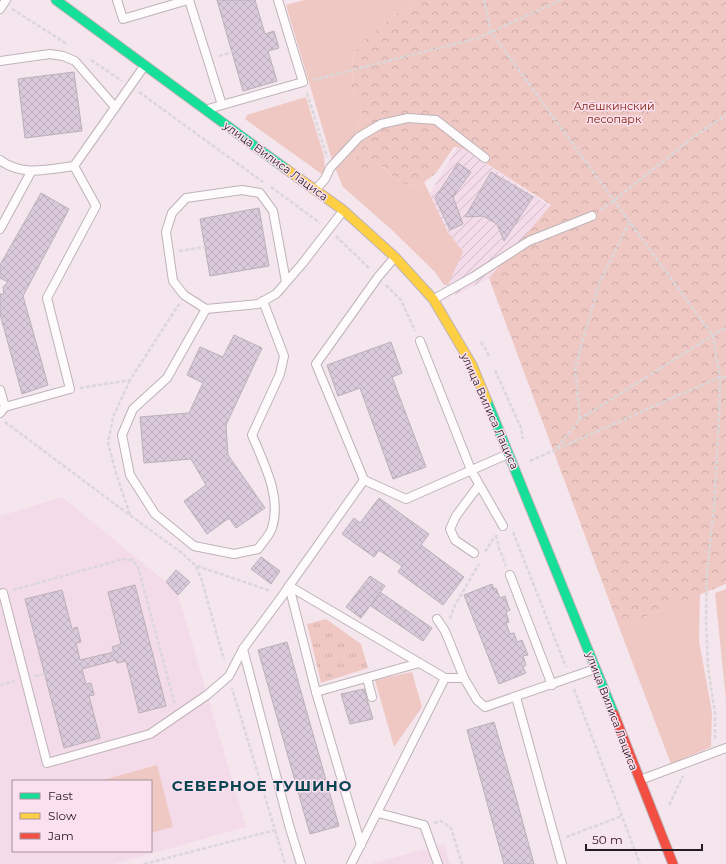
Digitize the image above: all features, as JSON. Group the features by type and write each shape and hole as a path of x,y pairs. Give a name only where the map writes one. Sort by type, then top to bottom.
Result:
{"main road":[{"name":"улица Вилиса Лациса","path":"56,0 343,210 395,257 433,299 472,365 596,669 673,864"}],"lane":[{"path":"0,9 6,0"},
{"path":"117,0 123,19 188,0 222,105"},
{"path":"205,110 304,82 278,0"},
{"path":"0,60 50,54 63,56 75,61 115,107"},
{"path":"0,160 8,166 31,172 74,166 145,65"},
{"path":"315,189 325,179 330,168 359,138 381,124 408,118 436,120 485,158"},
{"path":"0,390 2,410 70,389 47,298 96,206 74,166"},
{"path":"0,229 31,172"},
{"path":"286,282 273,211 260,193 242,190 186,198 172,213 166,232 173,281 184,295 206,309 258,304 276,294 302,264 343,210"},
{"path":"433,299 473,278 529,241 592,216"},
{"path":"395,257 378,277 316,364 364,480 406,498 509,454"},
{"path":"206,309 167,378 133,409 122,434 130,475 155,514 194,546 234,554 258,549 272,529 276,504 267,471 252,435 280,374 284,356 263,301"},
{"path":"420,341 471,470 503,526"},
{"path":"3,593 47,763 150,734 206,695 229,676 243,649 290,586 364,480"},
{"path":"474,553 454,540 450,529 456,516 479,485"},
{"path":"510,575 552,685"},
{"path":"290,586 419,664 445,678 464,678"},
{"path":"290,586 316,692 361,845"},
{"path":"437,618 446,631 464,678 477,700 485,707 596,669"},
{"path":"243,649 287,818 301,864"},
{"path":"316,692 419,664"},
{"path":"367,678 372,697"},
{"path":"351,864 445,678"},
{"path":"516,697 562,864"},
{"path":"640,780 726,748"},
{"path":"378,813 424,825 438,864"}],"path":[{"path":"484,0 491,32 713,336 720,377 714,508 707,570 706,620 708,668 715,713 716,752"},
{"path":"330,168 304,82 478,38 561,0"},
{"path":"592,216 699,133 726,115"},
{"path":"580,419 575,368 599,284 629,223"},
{"path":"169,253 205,247"},
{"path":"70,389 130,380 184,295"},
{"path":"557,449 580,419 726,327"},
{"path":"527,462 720,377 726,377"},
{"path":"0,418 182,553 196,566 283,595"},
{"path":"484,555 495,535 508,521 570,678 640,864"},
{"path":"495,535 510,575"},
{"path":"3,593 123,559 133,560 138,567 177,714"},
{"path":"446,631 454,607 480,561"},
{"path":"196,566 202,581 284,864"},
{"path":"669,805 691,761"},
{"path":"556,841 622,816"},
{"path":"424,825 441,821 451,828 462,864"},
{"path":"144,864 275,830"}],"shaded area":[{"path":"458,146 553,208 489,278 456,295 448,285 463,252 418,214"},
{"path":"62,497 166,582 178,595 246,827 114,864 0,864 0,516"},
{"path":"444,844 450,864 373,864 373,863"}],"green space":[{"path":"304,0 415,0 369,35 352,56 353,81 351,87 362,114 353,140 400,183 419,186 424,182 447,231 463,252 448,285 444,285 435,272 391,229 343,187 332,160 286,5"},
{"name":"Алёшкинский лесопарк","path":"415,0 726,0 726,584 619,627 489,278 551,205 462,148 454,147 436,173 419,186 400,183 382,166 361,174 353,140 362,114 351,87 353,81 352,56 369,35"},
{"path":"306,97 324,156 325,172 323,175 245,119 247,115"},
{"path":"726,589 726,700 715,593"},
{"path":"700,594 699,641 712,712 711,747 671,764 619,627"},
{"path":"326,619 361,644 368,668 321,683 307,624"},
{"path":"412,672 422,707 394,747 375,680"},
{"path":"157,765 173,827 152,833 152,780 103,780"}],"building":[{"path":"217,0 255,0 265,34 274,31 279,48 268,51 277,81 243,91"},
{"path":"74,72 82,131 25,138 18,79"},
{"path":"458,163 471,172 453,197 463,224 450,230 435,198"},
{"path":"491,172 533,197 504,241 497,224 483,216 465,217"},
{"path":"41,193 69,209 23,296 48,385 22,394 0,314 0,294 4,294 3,287 8,282 0,278 0,265"},
{"path":"259,208 269,266 210,276 200,219"},
{"path":"234,335 262,348 226,425 228,455 265,508 236,528 229,518 207,534 184,501 206,485 191,459 144,463 140,417 189,413 203,383 187,375 200,347 223,357"},
{"path":"391,342 402,373 392,377 426,467 393,479 360,388 338,396 327,365"},
{"path":"379,498 429,534 421,545 464,577 443,605 398,572 402,566 379,550 374,557 342,534 354,518 360,523"},
{"path":"261,557 280,571 271,584 251,569"},
{"path":"176,570 190,582 178,595 166,582"},
{"path":"370,576 385,586 361,618 346,607"},
{"path":"492,584 494,589 496,588 500,598 505,596 510,610 506,612 509,622 506,623 510,634 514,633 517,642 522,640 528,655 523,656 526,665 523,667 526,673 499,684 464,595"},
{"path":"135,585 166,706 139,713 126,661 117,663 116,660 82,669 86,684 91,683 94,695 89,696 100,738 64,748 25,599 62,590 72,629 77,627 81,642 76,643 80,660 114,652 112,647 121,644 108,592"},
{"path":"380,592 432,628 423,641 371,606"},
{"path":"287,642 339,826 310,834 258,650"},
{"path":"364,689 373,719 350,724 341,694"},
{"path":"494,722 534,864 504,864 467,730"}],"traffic: fast":[{"path":"56,0 286,169"},
{"path":"487,401 614,714"}],"traffic: slow":[{"path":"286,169 343,210 395,257 433,299 472,365 487,401"}],"traffic: jam":[{"path":"614,714 673,864"}],"district":[{"name":"СЕВЕРНОЕ ТУШИНО","path":"262,785"}]}
